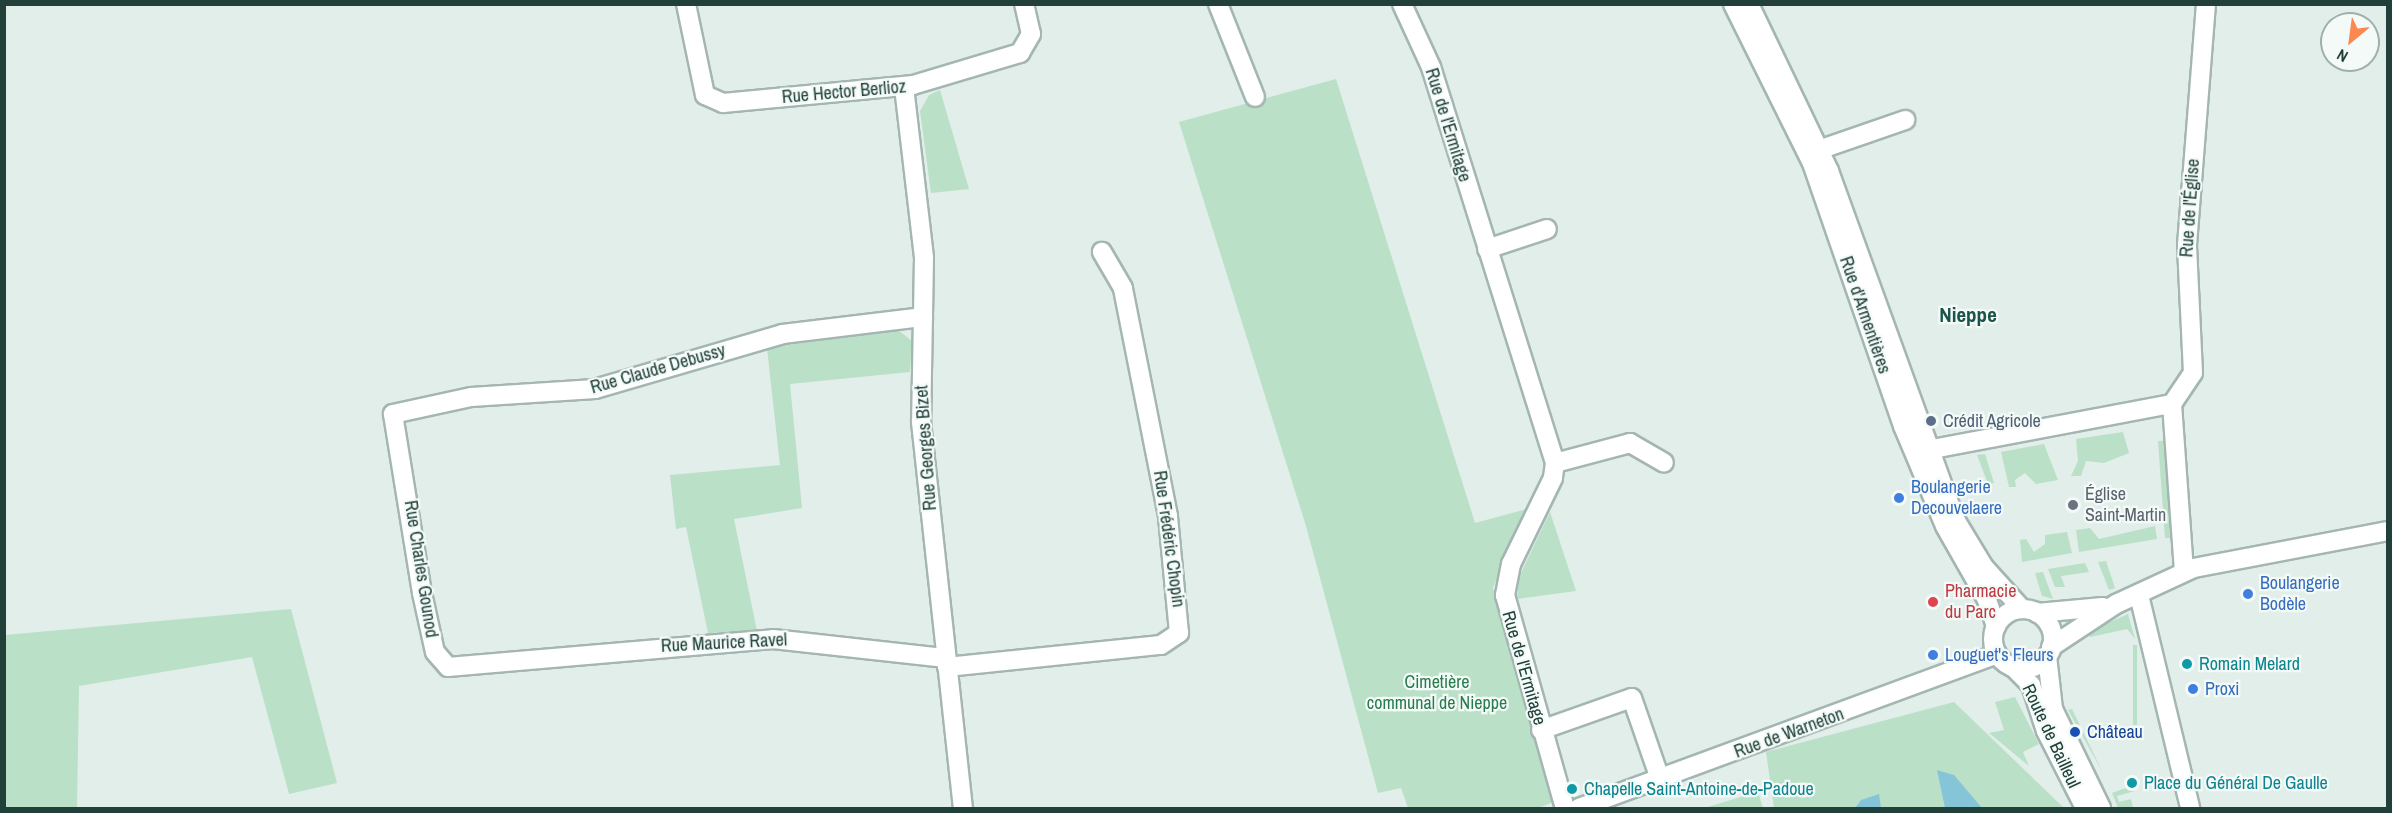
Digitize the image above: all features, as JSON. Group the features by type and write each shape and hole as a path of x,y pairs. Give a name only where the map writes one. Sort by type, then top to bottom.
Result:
{"street":[{"name":"Rue Hector Berlioz","path":"686,4 704,92 710,100 904,87 1020,53 1031,34 1024,4"},
{"path":"1218,4 1255,97"},
{"name":"Rue de l'Ermitage","path":"1402,4 1431,67 1555,463 1553,478 1511,564 1505,595 1541,730 1565,808"},
{"name":"Rue d'Armentières","path":"1733,4 1812,163 1920,451 1996,626"},
{"name":"Rue d'Armentières","path":"1749,4 1829,171 1920,451 1972,550 2030,611"},
{"name":"Rue de l'Église","path":"2172,404 2193,372 2186,256 2206,4"},
{"name":"Rue Georges Bizet","path":"904,87 923,242 921,422 963,808"},
{"path":"1827,147 1905,120"},
{"path":"1487,249 1547,229"},
{"name":"Rue Frédéric Chopin","path":"947,663 1161,645 1179,633 1168,516 1126,299 1102,252"},
{"name":"Rue Claude Debussy","path":"393,414 482,395 596,389 783,334 923,317"},
{"path":"1920,451 2172,404 2184,572"},
{"name":"Rue Charles Gounod","path":"393,414 438,658 455,668 501,662"},
{"path":"1555,463 1624,443 1645,448 1664,463"},
{"path":"2116,604 2008,612 1996,626 1997,654 2012,666 2031,667 2116,604 2184,572 2242,556 2388,531"},
{"path":"2139,595 2190,808"},
{"path":"2030,611 2049,625 2049,652"},
{"name":"Rue Maurice Ravel","path":"501,662 773,639 947,663"},
{"name":"Route de Bailleul","path":"2049,652 2053,710 2100,808"},
{"name":"Rue de Warneton","path":"1580,808 1997,654"},
{"name":"Route de Bailleul","path":"2012,666 2031,685 2046,731 2085,808"},
{"path":"1541,730 1632,698 1660,779"}],"green space":[{"name":"Cimetière communal de Nieppe","path":"1336,79 1475,523 1527,509 1493,588 1554,802 1538,808 1408,808 1401,788 1378,793 1306,526 1179,122"},
{"path":"940,90 969,189 931,193 920,111 929,95"},
{"path":"897,329 912,341 910,372 790,384 802,508 734,519 757,631 708,633 686,527 676,529 670,475 780,465 767,348"},
{"path":"2123,432 2129,453 2104,463 2086,461 2081,476 2071,476 2078,461 2076,439"},
{"path":"2158,441 2164,441 2175,538 2165,538"},
{"path":"2044,444 2058,480 2036,484 2025,473 2015,480 2016,487 2009,487 2001,452"},
{"path":"1985,454 1994,483 1988,484 1977,455"},
{"path":"1550,512 1576,591 1517,599 1519,577"},
{"path":"2155,526 2157,539 2079,552 2076,530 2090,528 2099,539"},
{"path":"2067,532 2072,553 2022,562 2020,540 2026,539 2034,552 2045,544 2045,535"},
{"path":"2106,561 2115,588 2109,590 2098,562"},
{"path":"2085,563 2089,572 2061,576 2065,587 2055,587 2048,569"},
{"path":"2043,572 2053,599 2042,596 2035,573"},
{"path":"291,609 337,783 289,794 252,657 79,686 77,808 5,808 5,635"},
{"path":"2128,614 2135,639 2127,629 2090,637 2088,632"},
{"path":"2133,645 2137,645 2137,725 2133,725"},
{"path":"2015,697 2039,744 2023,752 2029,766 1989,733 2004,730 1995,702"},
{"path":"1954,702 2064,808 1774,808 1766,752"},
{"path":"2072,709 2103,773 2068,710"},
{"path":"2131,786 2135,791 2117,796 2119,802 2131,799 2133,808 2118,808 2112,793"},
{"path":"1758,792 1763,808 1704,808"}],"water":[{"path":"1937,770 1954,775 1982,808 1945,808"},
{"path":"1879,794 1881,808 1855,808 1861,800"}],"place":[{"name":"Crédit Agricole","path":"1931,421"},
{"name":"Boulangerie Decouvelaere","path":"1899,498"},
{"name":"Église Saint-Martin","path":"2073,505"},
{"name":"Boulangerie Bodèle","path":"2248,594"},
{"name":"Pharmacie du Parc","path":"1933,602"},
{"name":"Louguet's Fleurs","path":"1933,655"},
{"name":"Romain Melard","path":"2187,664"},
{"name":"Proxi","path":"2193,689"},
{"name":"Château","path":"2075,732"},
{"name":"Place du Général De Gaulle","path":"2132,783"},
{"name":"Chapelle Saint-Antoine-de-Padoue","path":"1572,789"}],"district":[{"name":"Nieppe","path":"1968,315"}]}
